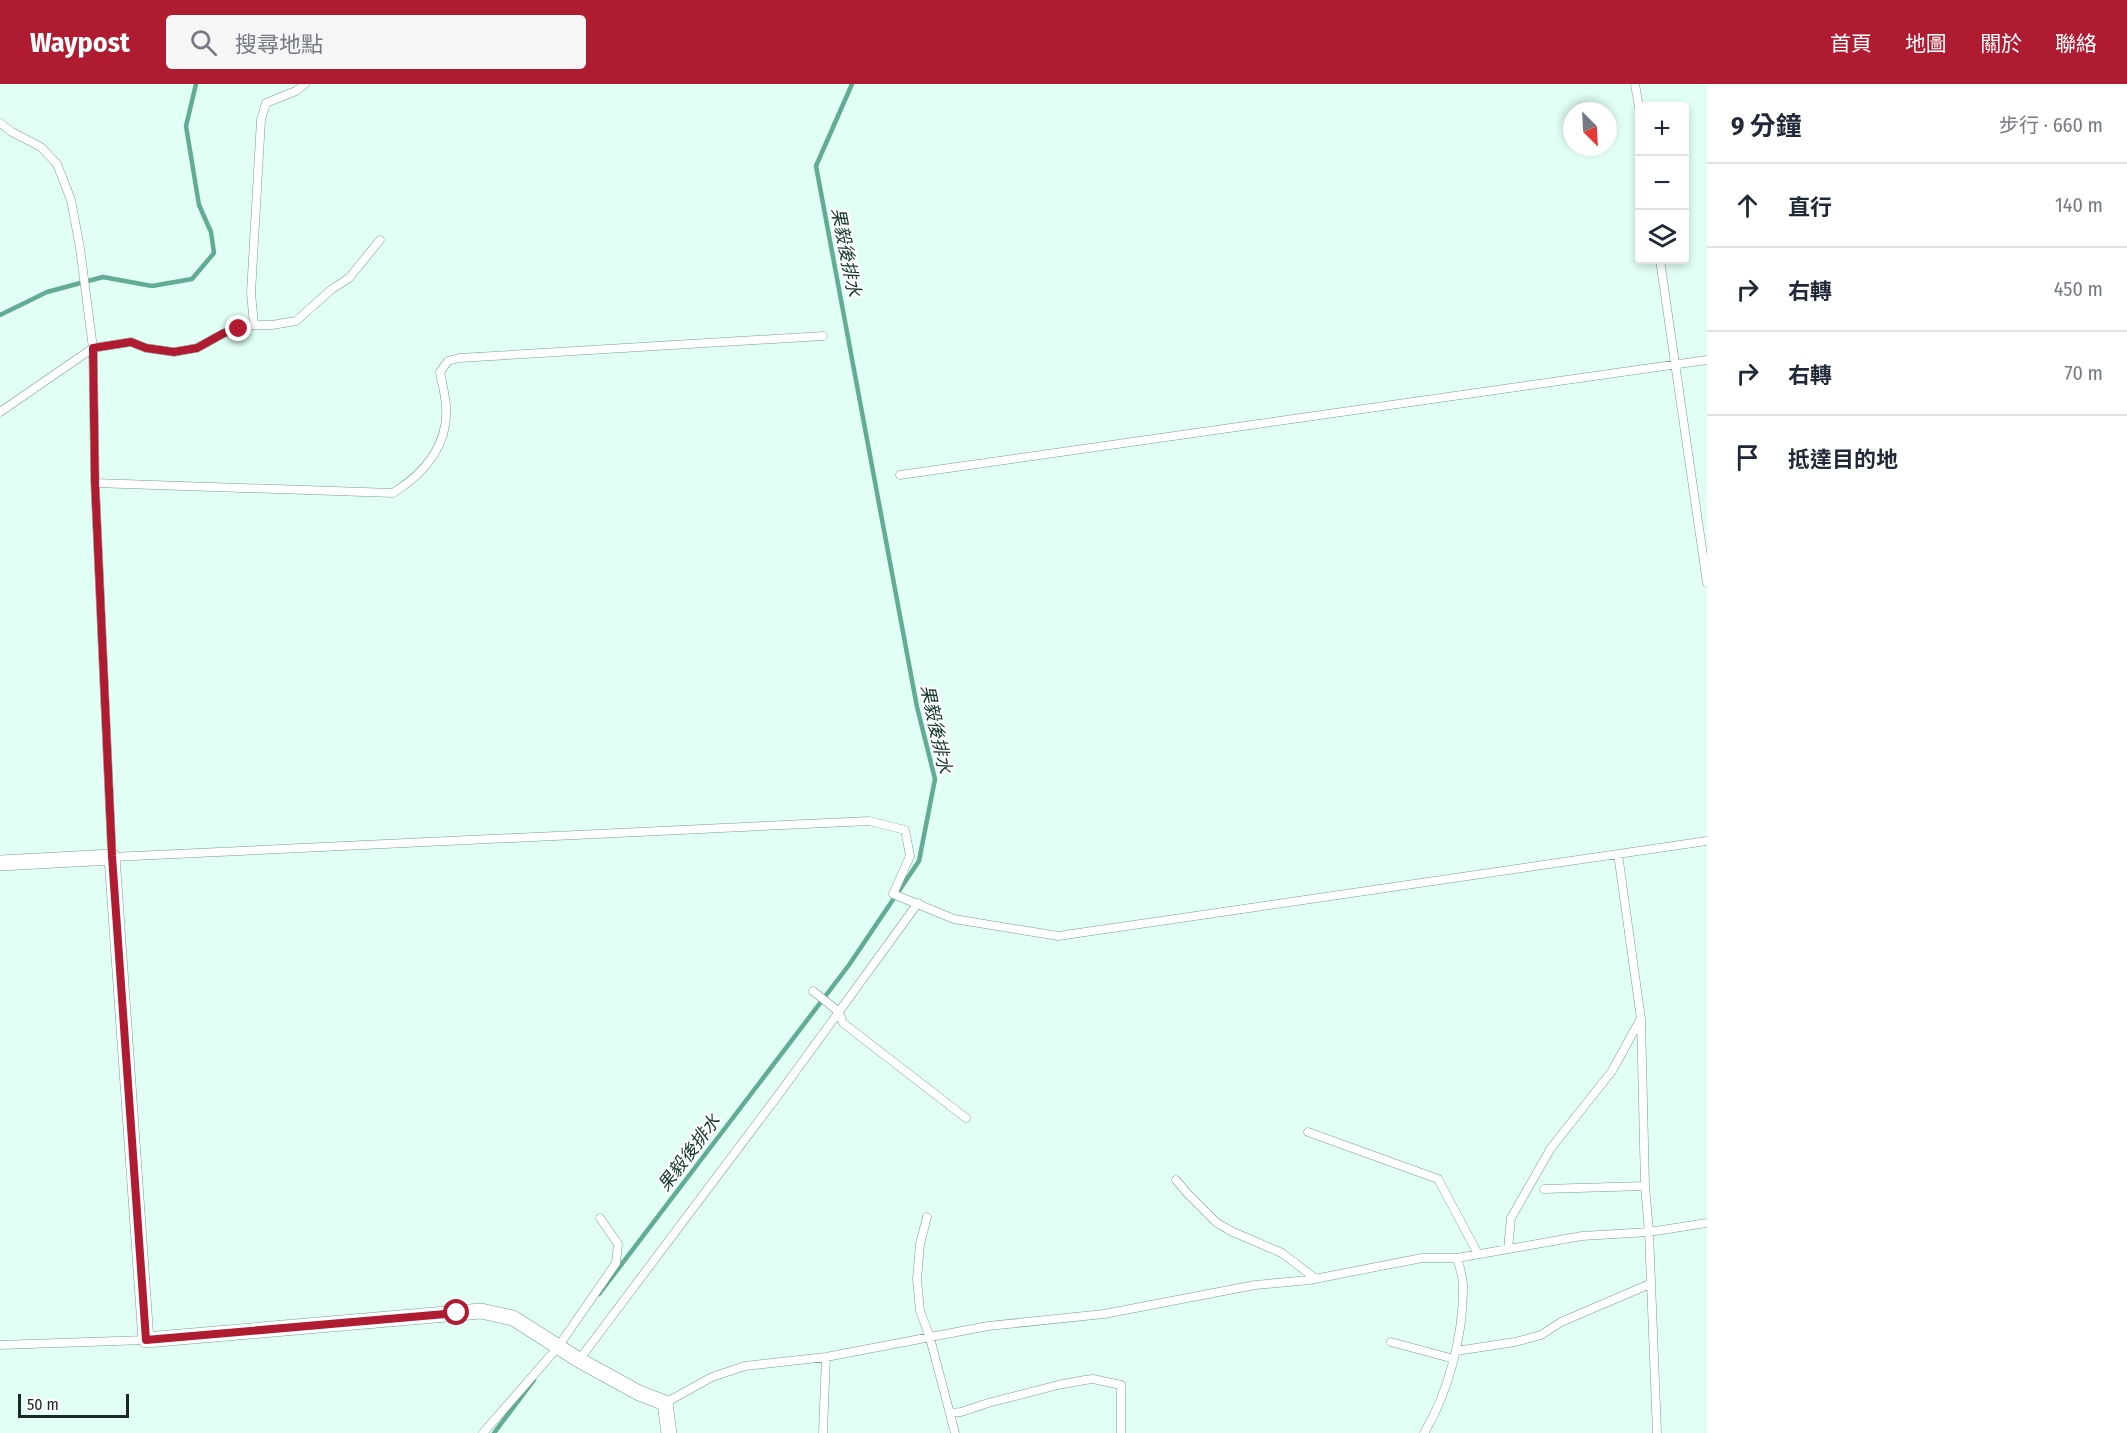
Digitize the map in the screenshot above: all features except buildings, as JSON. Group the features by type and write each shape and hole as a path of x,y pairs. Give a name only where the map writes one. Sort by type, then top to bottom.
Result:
{"street":[{"path":"0,863 112,856 146,1340 481,1311 513,1318 579,1360 639,1393 664,1403 669,1433"}],"lane":[{"path":"254,325 251,293 261,120 267,103 296,91 305,84"},
{"path":"1635,84 1638,102"},
{"path":"0,123 41,147 57,164 70,200 87,301 93,348 95,483 112,856 870,821 905,830 910,855 893,894 954,919 1059,936 1707,841"},
{"path":"0,412 93,348 131,342 146,348 174,352 197,348 224,333 254,325 296,321 348,278 380,240"},
{"path":"1661,264 1707,583"},
{"path":"95,483 393,493 414,480 433,459 444,427 446,407 440,372 448,361 459,358 823,336"},
{"path":"900,475 1707,360"},
{"path":"1618,854 1641,1019 1645,1186 1657,1433"},
{"path":"579,1360 918,903"},
{"path":"813,991 839,1012 843,1023 966,1118"},
{"path":"1508,1249 1511,1218 1551,1148 1612,1071 1641,1019"},
{"path":"1308,1132 1438,1179 1478,1254"},
{"path":"1176,1179 1217,1223 1233,1233 1282,1253 1316,1279"},
{"path":"1544,1189 1645,1186"},
{"path":"927,1217 920,1245 917,1280 920,1311 930,1338 956,1433"},
{"path":"483,1433 558,1347 616,1263 618,1244 600,1218"},
{"path":"664,1403 712,1377 745,1366 826,1357 988,1326 1104,1314 1255,1285 1316,1279 1422,1258 1457,1258 1582,1236 1649,1232 1707,1223"},
{"path":"1424,1433 1445,1389 1455,1355 1464,1289 1457,1258"},
{"path":"1391,1342 1455,1355 1515,1342 1541,1335 1561,1322 1650,1284"},
{"path":"0,1345 146,1340"},
{"path":"823,1433 826,1357"},
{"path":"951,1413 1058,1384 1093,1379 1121,1385 1121,1433"}],"waterway":[{"path":"0,315 47,292 103,277 152,286 192,279 214,253 211,232 199,205 186,126 196,84"},
{"name":"果毅後排水","path":"599,1294 849,965 919,861 935,779 917,707 816,166 852,84"},
{"name":"果毅後排水","path":"494,1433 534,1380"}],"route":[{"path":"239,329 224,333 197,348 174,352 146,348 131,342 93,348 95,483 112,856 146,1340 457,1313"}]}
